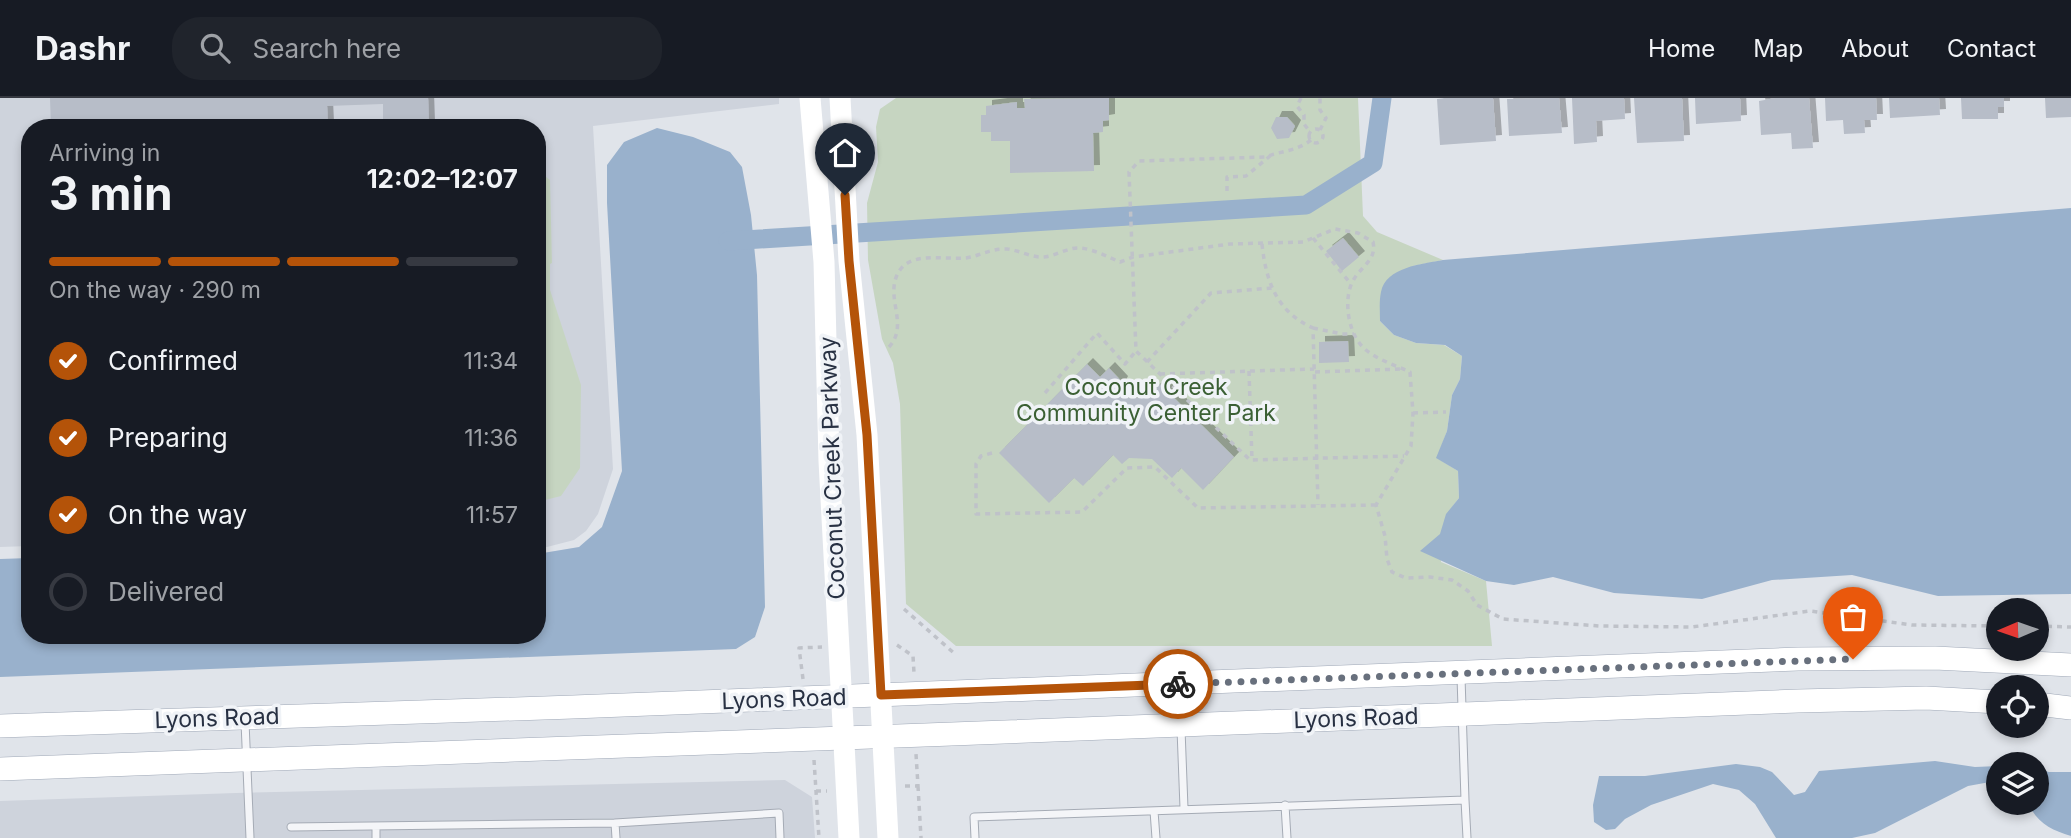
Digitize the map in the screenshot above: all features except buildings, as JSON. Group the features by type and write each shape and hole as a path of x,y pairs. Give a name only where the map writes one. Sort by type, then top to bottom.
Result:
{"main road":[{"name":"Coconut Creek Parkway","path":"810,98 824,262 829,461 849,838"},
{"name":"Coconut Creek Parkway","path":"839,98 849,261 867,435 888,838"},
{"name":"Lyons Road","path":"0,726 1798,659 1934,658 2071,665"},
{"name":"Lyons Road","path":"0,769 1926,698 1986,701"},
{"path":"2049,705 2071,708"}],"lane":[{"path":"1461,673 1467,838"},
{"path":"244,718 250,838"},
{"path":"1181,725 1184,808"},
{"path":"975,838 974,817 1465,800"},
{"path":"1285,805 1287,838"},
{"path":"1154,811 1156,838"},
{"path":"291,827 615,823 779,813 780,838"},
{"path":"615,823 616,838"},
{"path":"376,826 376,838"}],"path":[{"path":"1301,98 1297,106 1304,115 1304,124 1310,132 1311,140"},
{"path":"1318,99 1320,110 1326,118 1320,130"},
{"path":"1310,132 1313,129 1320,130"},
{"path":"1311,140 1315,143 1321,141 1323,136 1320,130"},
{"path":"1045,393 1097,333 1125,364 1136,351 1129,172 1139,161 1265,157 1299,149 1311,140"},
{"path":"1227,191 1227,177 1246,176 1272,154"},
{"path":"889,347 898,331 894,289 897,275 904,265 916,260 968,258 993,249 1009,249 1039,257 1079,248 1120,262 1133,257 1230,244 1303,242 1335,229 1358,233 1373,242 1374,249 1371,258 1351,284 1349,318 1354,334 1363,348 1410,372 1413,413 1411,446 1376,505 1392,572 1406,579 1430,577 1452,580 1468,591 1477,605 1503,620 1600,626 1692,627 1810,611 1912,625 1986,626"},
{"path":"1313,237 1351,284"},
{"path":"1262,244 1266,276 1289,314 1313,328 1354,334"},
{"path":"1147,362 1211,293 1272,288"},
{"path":"1313,328 1318,505"},
{"path":"1136,351 1252,460 1404,456"},
{"path":"1160,374 1404,369"},
{"path":"1249,371 1252,460"},
{"path":"1413,413 1446,412"},
{"path":"992,453 981,456 976,464 976,514 1082,512 1127,468 1155,467 1198,508 1376,505"},
{"path":"904,609 955,654"},
{"path":"2049,626 2071,627"},
{"path":"918,786 921,838"},
{"path":"816,791 819,838"}],"shaded area":[{"path":"0,98 779,98 779,104 593,126 613,469 598,514 586,531 574,540 547,547 546,119 21,119 21,546 0,547"},
{"path":"785,780 812,797 815,838 0,838 0,801"}],"green space":[{"name":"Coconut Creek Community Center Park","path":"896,98 1358,98 1363,216 1377,232 1443,260 1413,266 1380,321 1394,335 1416,343 1444,345 1462,356 1460,379 1452,395 1447,431 1437,458 1458,471 1459,498 1442,528 1441,562 1486,581 1492,646 956,646 906,604 900,404 893,363 882,339 868,260 867,203 878,162 876,127 880,109"},
{"path":"546,177 550,180 550,290 581,385 580,468 561,496 546,500"}],"water":[{"path":"657,128 693,137 730,152 742,167 751,215 757,275 765,607 755,637 736,649 0,677 0,559 21,558 21,644 546,644 546,552 579,547 602,527 622,471 607,165 624,142"},
{"path":"2071,208 2071,594 1938,596 1852,575 1772,580 1702,599 1614,593 1553,577 1514,585 1486,581 1420,551 1440,534 1446,514 1459,498 1458,471 1436,458 1447,431 1452,395 1460,379 1462,356 1445,345 1416,343 1394,335 1380,321 1381,292 1384,284 1397,272 1415,265 1443,260"},
{"path":"1935,761 1986,767 1986,783 1968,786 1875,833 1852,838 1776,838 1755,804 1739,790 1713,784 1651,805 1625,819 1615,829 1606,830 1594,822 1593,805 1599,776 1645,776 1736,764 1760,767 1772,772 1794,795 1805,792 1819,771"},
{"path":"2049,772 2071,772 2071,836 2045,825 2036,816 2049,815"}],"waterway":[{"path":"728,241 1306,205 1373,163 1382,98"}],"way so far":[{"path":"1178,684 1853,659"}],"route":[{"path":"845,195 867,435 881,695 1178,684"}]}
